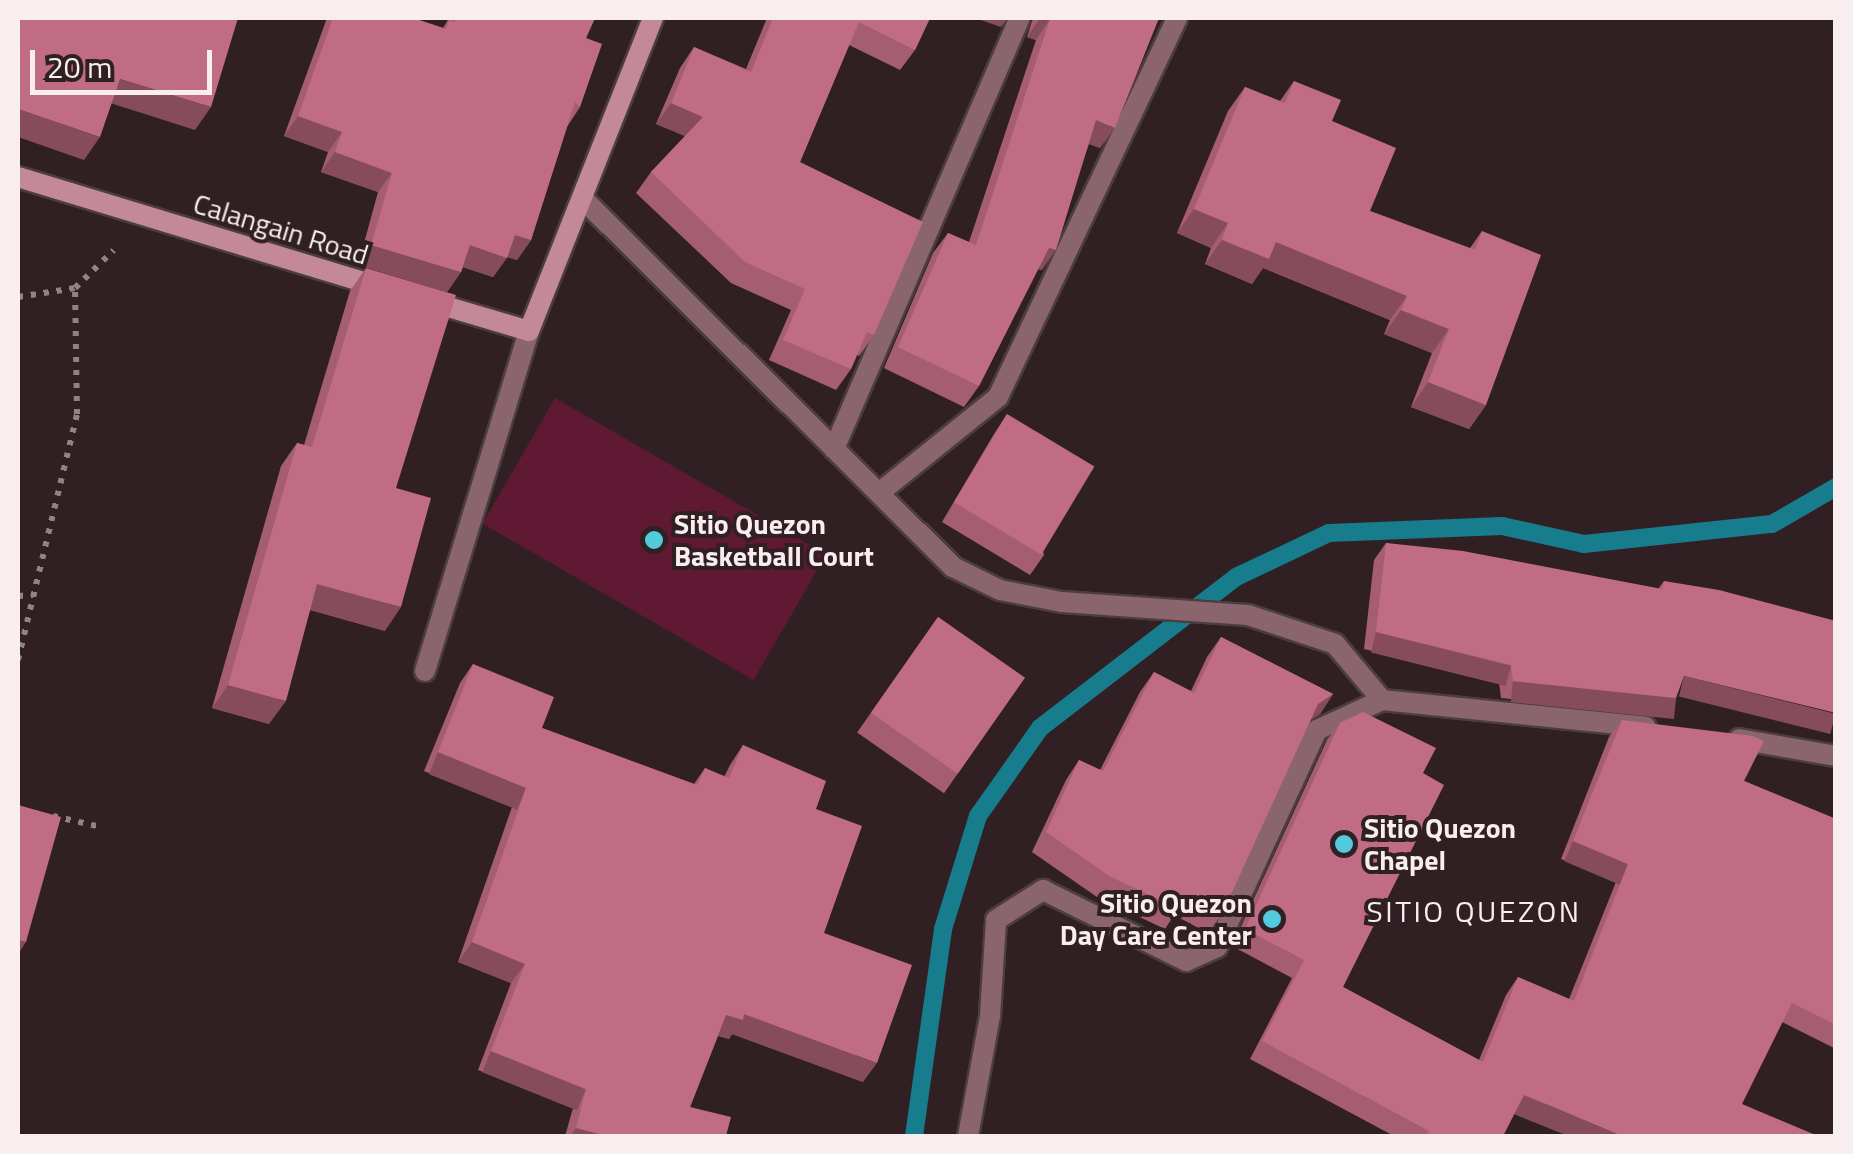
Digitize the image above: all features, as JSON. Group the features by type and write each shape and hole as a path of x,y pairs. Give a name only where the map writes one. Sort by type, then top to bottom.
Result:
{"street":[{"path":"425,671 530,331 653,18"},
{"path":"834,448 1020,18"},
{"path":"878,494 998,397 1177,18"},
{"name":"Calangain Road","path":"18,177 530,331"},
{"path":"583,199 952,567 1000,590 1248,615 1336,644 1382,700"},
{"path":"968,1136 990,1016 996,920 1042,890 1186,961 1216,947 1317,730 1382,700 1671,730"},
{"path":"1710,734 1836,756"}],"path":[{"path":"18,297 75,288 148,218"},
{"path":"18,660 77,414 75,288"},
{"path":"18,596 33,595"},
{"path":"34,811 101,827"}],"shaded area":[{"name":"Sitio Quezon Basketball Court","path":"555,398 826,554 754,680 482,524"}],"building":[{"path":"18,18 238,18 211,107 120,79 100,137 18,109"},
{"path":"333,18 413,18 446,29 449,20 455,22 456,18 595,18 586,38 602,44 580,107 575,102 531,240 515,235 507,258 470,245 461,272 371,245 392,173 335,152 342,132 298,116"},
{"path":"773,18 930,18 915,50 859,22 800,162 923,222 874,335 867,332 851,369 783,340 805,289 745,262 651,172 703,117 671,103 694,47 751,72"},
{"path":"1045,18 1159,18 1115,128 1096,120 1056,250 1049,248 979,386 898,347 948,233 976,245 1050,19"},
{"path":"1294,81 1341,100 1332,121 1396,148 1370,211 1475,250 1482,231 1541,255 1486,405 1428,382 1449,329 1401,310 1407,296 1276,242 1269,259 1222,240 1228,223 1194,209 1245,87 1285,103"},
{"path":"366,268 456,295 396,488 431,498 401,607 317,584 286,701 228,685 297,443 312,447"},
{"path":"1007,414 1094,467 1041,555 954,502"},
{"path":"1386,543 1463,551 1662,589 1664,581 1719,590 1836,621 1836,713 1684,676 1676,698 1513,681 1511,665 1376,632"},
{"path":"938,617 1025,678 958,774 871,713"},
{"path":"1221,637 1333,694 1318,704 1222,914 1185,894 1179,909 1111,877 1046,832 1079,760 1103,771 1154,672 1194,693"},
{"path":"473,664 554,697 542,728 697,785 705,768 729,778 743,745 826,781 816,809 862,826 824,933 912,965 877,1063 744,1014 743,1020 726,1015 690,1107 731,1117 726,1136 607,1136 576,1128 586,1089 491,1051 525,964 472,942 526,788 438,752"},
{"path":"1363,712 1436,748 1423,773 1444,785 1343,987 1483,1062 1518,977 1574,1001 1628,864 1573,841 1622,720 1753,736 1764,741 1744,781 1836,819 1836,1025 1792,1003 1742,1104 1818,1136 1622,1136 1524,1095 1503,1136 1426,1136 1429,1131 1262,1041 1304,960 1245,929 1340,723"},
{"path":"18,805 61,817 26,942 18,940"}],"waterway":[{"path":"914,1136 943,929 978,816 1040,728 1236,577 1329,533 1502,526 1584,544 1772,524 1836,487"}],"place":[{"name":"Sitio Quezon Basketball Court","path":"654,540"},
{"name":"Sitio Quezon Chapel","path":"1344,844"},
{"name":"Sitio Quezon Day Care Center","path":"1272,919"}],"district":[{"name":"SITIO QUEZON","path":"1474,911"}]}
